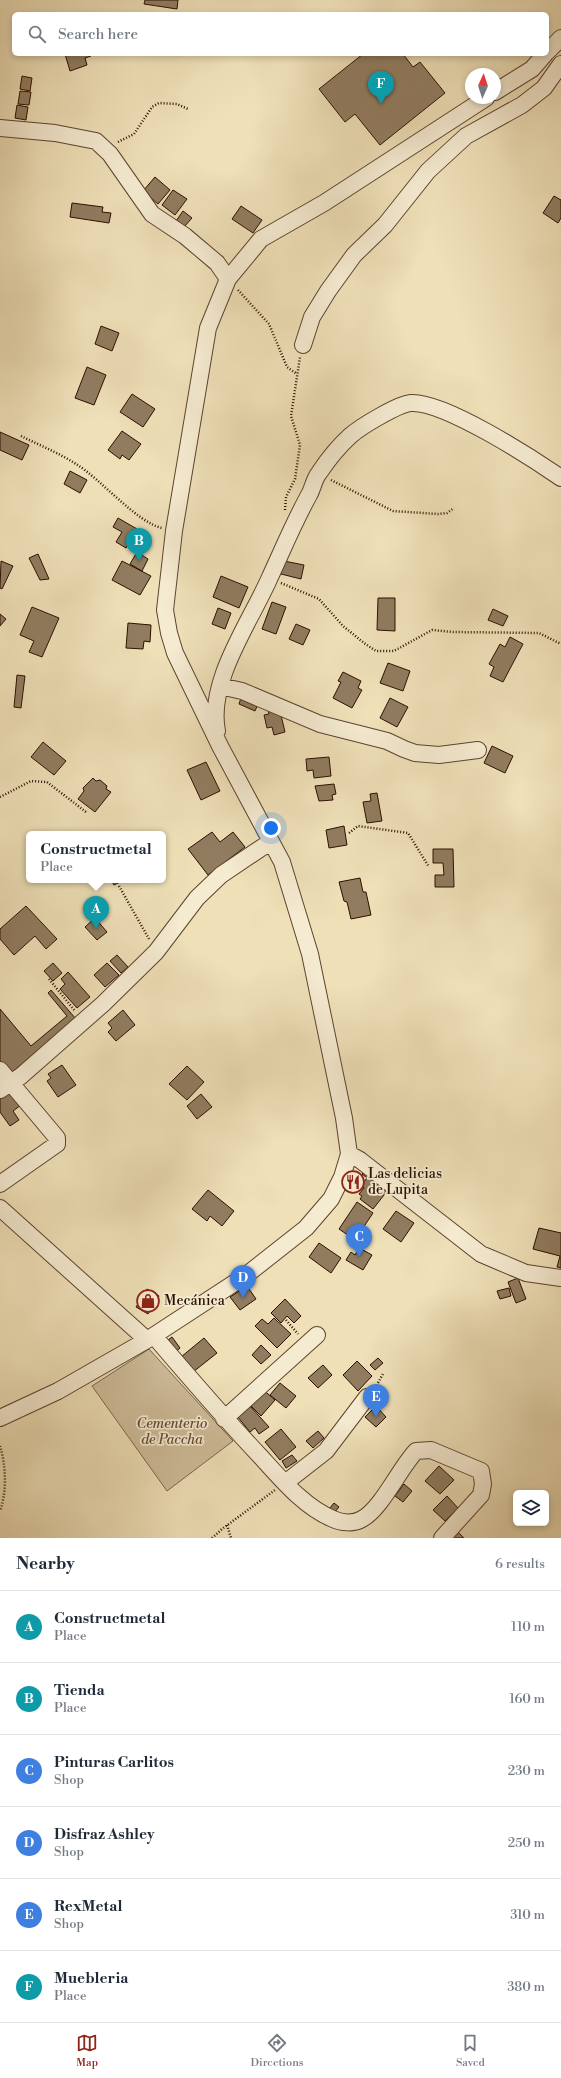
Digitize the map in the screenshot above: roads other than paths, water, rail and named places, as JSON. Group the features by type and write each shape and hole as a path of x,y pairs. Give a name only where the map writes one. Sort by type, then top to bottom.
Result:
{"street":[{"path":"549,50 561,38"},
{"path":"501,88 532,69 543,56"},
{"path":"303,345 312,317 328,291 354,255 385,225 428,171 466,136 522,105 544,88 561,64"},
{"path":"0,1418 58,1391 150,1338 245,1276 306,1228 331,1199 342,1177 349,1154 344,1118 310,954 282,862 220,746 176,653 169,633 165,610 174,531 208,328 228,279 260,239 324,203 477,104"},
{"path":"0,128 55,132 96,141 110,154 152,214 185,236 217,263 228,279"},
{"path":"220,746 214,716 220,686 244,627 270,579 295,518 318,473 351,436 401,405 412,403 441,410 491,434 561,478"},
{"path":"220,686 242,691 320,724 387,741 404,749 415,752 440,755 478,750"},
{"path":"0,1184 57,1144 57,1138 3,1081 21,1076 84,1022 156,952 197,898 221,875 270,842"},
{"path":"349,1154 360,1160 481,1254 526,1273 561,1278"},
{"path":"0,1208 150,1338 285,1483 304,1500 332,1519 351,1523 362,1520 376,1506 406,1462 416,1451 431,1450 481,1471 483,1484 481,1495 442,1538"},
{"path":"224,1418 312,1339"},
{"path":"285,1483 326,1451 367,1397"}],"place":[{"name":"Muebleria","path":"381,104"},
{"name":"Tienda","path":"139,561"},
{"name":"Constructmetal","path":"96,929"},
{"name":"Las delicias de Lupita","path":"353,1182"},
{"name":"Pinturas Carlitos","path":"359,1257"},
{"name":"Disfraz Ashley","path":"243,1298"},
{"name":"Mecánica","path":"148,1301"},
{"name":"RexMetal","path":"376,1417"}],"park label":[{"name":"Cementerio de Paccha","path":"172,1432"}]}
